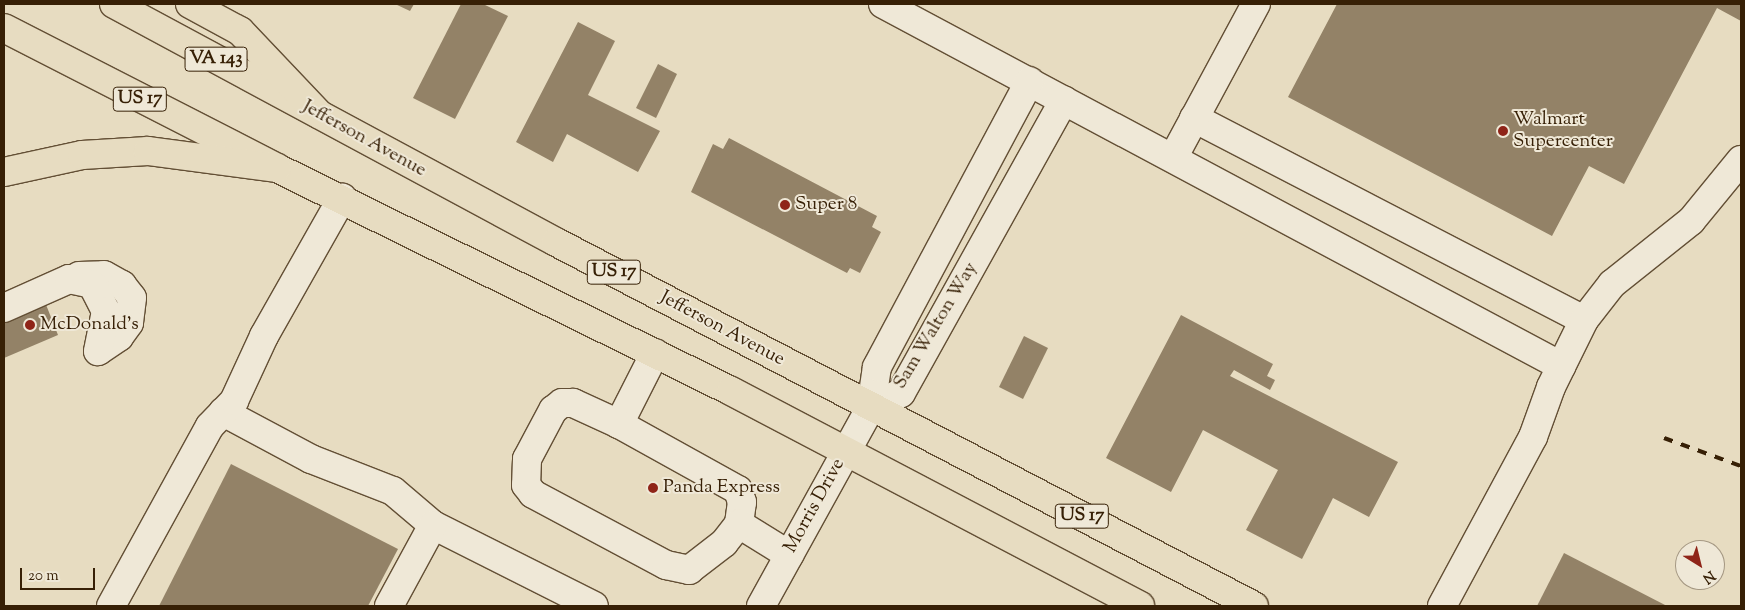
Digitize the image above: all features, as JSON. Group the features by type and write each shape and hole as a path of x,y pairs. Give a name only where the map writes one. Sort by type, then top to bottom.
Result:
{"main road":[{"name":"Jefferson Avenue","path":"114,4 871,407 1254,606"},
{"name":"US 17","path":"190,4 240,31 319,114"},
{"name":"US 17","path":"4,28 277,168 342,198 655,353 1140,606"},
{"path":"4,172 82,156 148,151 277,168"}],"street":[{"path":"883,4 1560,366"},
{"path":"1173,158 1256,4"},
{"name":"Sam Walton Way","path":"871,407 877,367 1030,81"},
{"name":"Sam Walton Way","path":"871,407 901,393 1064,100"},
{"path":"1194,118 1584,320"},
{"path":"1442,606 1537,430 1560,366 1584,320 1612,284 1692,221 1741,160"},
{"path":"112,606 210,426 234,401 264,336 342,198"},
{"path":"4,308 69,279 92,284 103,299 106,324 98,351"},
{"path":"619,424 655,353"},
{"path":"573,403 619,424 738,490 742,502 739,524 724,543 689,570 666,565 533,494 524,475 527,459 553,410 573,403"},
{"name":"Morris Drive","path":"761,606 871,407"},
{"path":"223,412 311,459 393,491 433,526 594,606"},
{"path":"739,524 788,555"},
{"path":"389,606 433,526"}],"building":[{"path":"395,4 414,4 410,11"},
{"path":"461,4 483,4 508,16 455,119 413,98"},
{"name":"Walmart Supercenter","path":"1337,4 1741,4 1741,21 1717,8 1624,184 1589,166 1552,236 1288,97"},
{"path":"578,22 615,41 588,95 660,131 638,172 567,134 553,162 516,142"},
{"path":"658,64 677,74 656,118 636,108"},
{"name":"Super 8","path":"729,138 877,216 872,227 881,232 860,273 850,268 847,273 691,192 713,144 723,149"},
{"name":"McDonald's","path":"43,297 58,335 4,358 4,309"},
{"path":"1181,315 1273,364 1267,376 1275,380 1270,390 1234,370 1230,376 1398,462 1369,517 1333,498 1302,559 1246,530 1278,470 1203,430 1171,492 1106,458"},
{"path":"1024,336 1048,348 1023,399 999,387"},
{"path":"231,464 398,549 368,606 159,606"},
{"path":"1564,553 1667,606 1537,606"}],"railway":[{"path":"1664,438 1741,466"}],"place":[{"name":"Walmart Supercenter","path":"1503,131"},
{"name":"Super 8","path":"785,205"},
{"name":"McDonald's","path":"30,325"},
{"name":"Panda Express","path":"653,488"}]}
